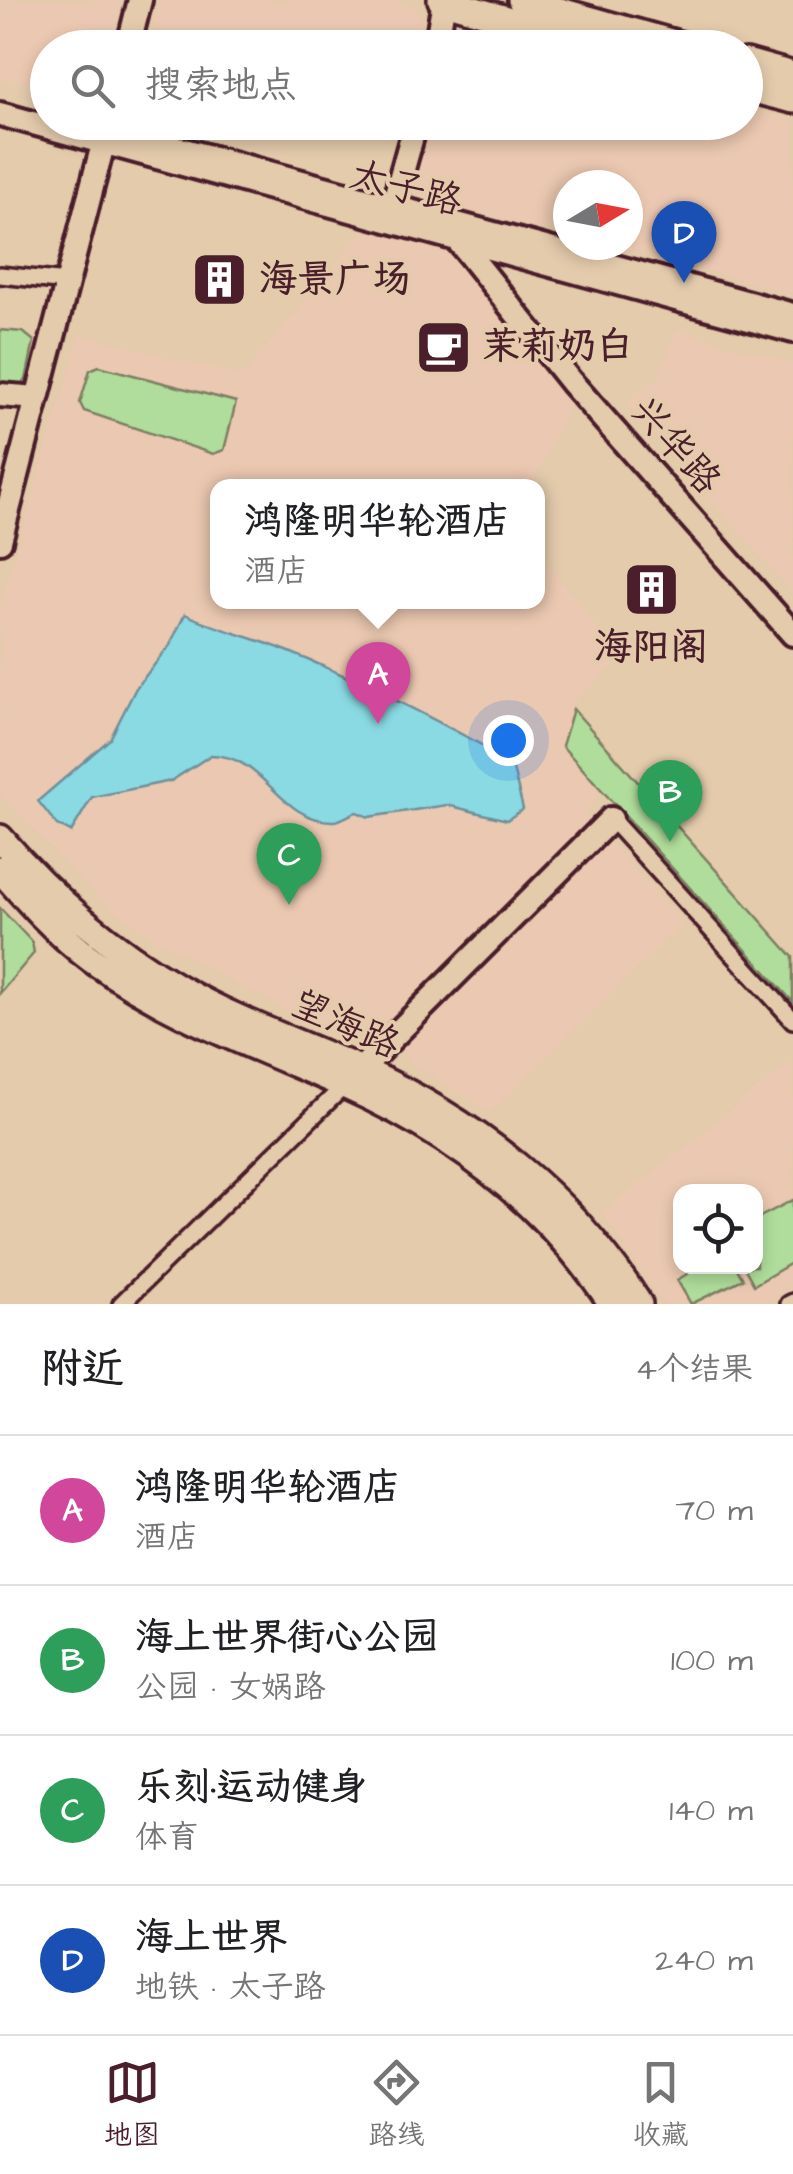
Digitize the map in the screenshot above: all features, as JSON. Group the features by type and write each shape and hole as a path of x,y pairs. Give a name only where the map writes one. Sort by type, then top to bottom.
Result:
{"main road":[{"path":"132,30 140,0"},
{"path":"439,30 443,0 545,30"},
{"path":"521,0 628,30"},
{"path":"763,67 793,75"},
{"path":"763,92 793,100"},
{"path":"0,100 30,108"},
{"name":"太子路","path":"0,114 30,119"},
{"path":"0,541 104,140"},
{"name":"太子路","path":"135,140 456,240 793,331"},
{"name":"太子路","path":"141,140 793,315"},
{"path":"394,206 411,140"},
{"name":"兴华路","path":"456,240 793,634"},
{"path":"507,302 501,267 510,254"},
{"path":"0,395 37,398"},
{"path":"353,1078 611,819"},
{"name":"望海路","path":"0,838 60,917"},
{"name":"望海路","path":"0,869 60,917 180,989 353,1078 494,1173 576,1255 612,1304"},
{"name":"望海路","path":"353,1078 442,1111 505,1154 593,1242 639,1304"}],"street":[{"path":"0,275 67,282"},
{"path":"611,819 793,1020"},
{"path":"121,1304 353,1078"}],"shaded area":[{"path":"0,0 122,0 115,30 30,30 30,85 0,77"},
{"path":"161,0 389,0 417,8 423,30 153,30"},
{"path":"763,112 793,120 793,294 643,253 643,170 553,170 553,211 546,231 418,196 412,185 424,140 763,140"},
{"path":"370,223 455,249 472,266 571,405 535,479 210,479 210,609 545,609 545,561 622,658 575,701 562,746 602,791 585,815 683,923 491,1113 411,1064 400,1046 379,1035 341,1032 293,1014 155,940 95,895 0,795 0,605 80,334 242,376"},
{"path":"677,330 793,363 793,594 628,405 658,377"},
{"path":"793,1060 793,1287 765,1304 664,1304 602,1213"}],"green space":[{"path":"0,330 23,332 34,341 26,380 17,386 0,384"},
{"path":"99,366 236,402 224,450 213,454 84,411 80,403 90,370"},
{"path":"573,709 793,957 793,1002 562,746"},
{"path":"0,908 32,942 34,953 0,993"},
{"path":"793,1200 793,1262 754,1285 748,1274 763,1274 763,1215"},
{"path":"687,1274 740,1274 743,1279 691,1304 677,1280"}],"water":[{"path":"185,614 344,676 511,761 523,809 507,820 447,805 369,817 357,812 335,821 316,819 300,812 246,766 211,755 171,781 92,797 71,832 57,825 38,801 110,739 136,688 170,645"}],"place":[{"name":"海景广场","path":"220,280"},
{"name":"海上世界","path":"684,283"},
{"name":"茉莉奶白","path":"443,347"},
{"name":"海阳阁","path":"651,590"},
{"name":"鸿隆明华轮酒店","path":"378,724"},
{"name":"海上世界街心公园","path":"670,842"},
{"name":"乐刻·运动健身","path":"289,905"}]}
